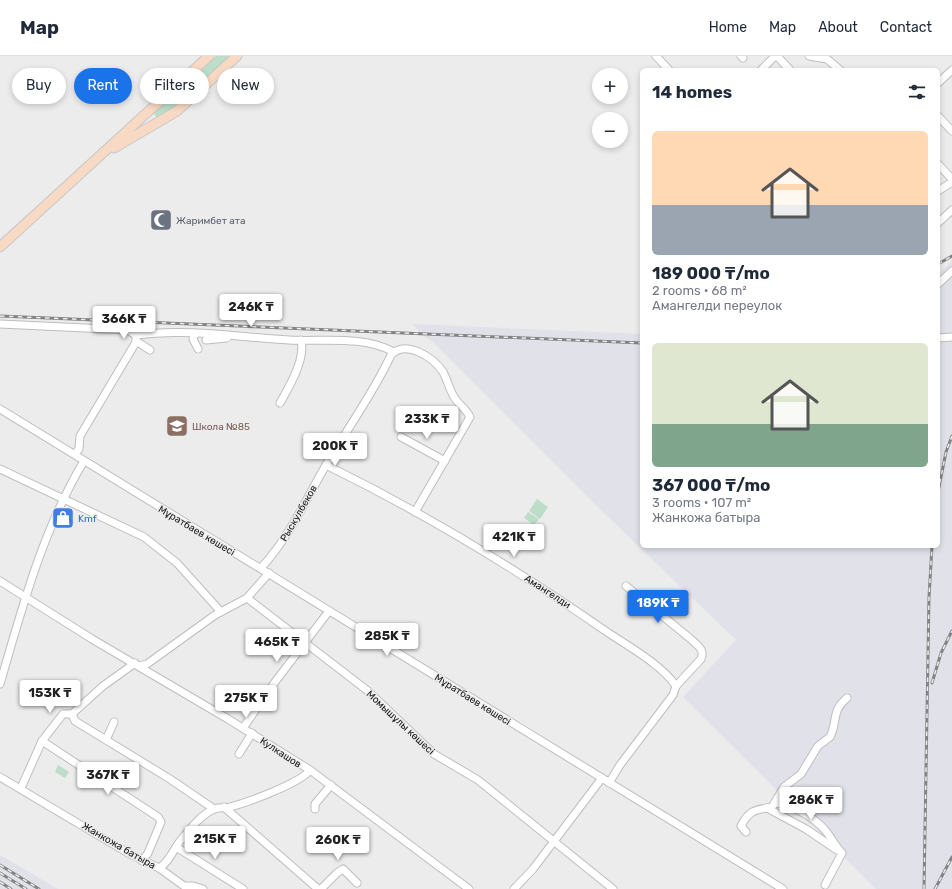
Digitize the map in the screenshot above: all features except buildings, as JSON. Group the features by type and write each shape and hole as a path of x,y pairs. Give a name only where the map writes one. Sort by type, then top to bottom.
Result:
{"main road":[{"path":"0,247 209,56"},
{"path":"94,160 177,111 238,56"}],"street":[{"path":"657,56 667,68"},
{"path":"763,68 776,56 788,68"},
{"path":"809,56 827,59 838,68"},
{"path":"940,81 952,70"},
{"path":"940,118 952,131"},
{"path":"940,166 952,179"},
{"path":"940,190 952,182"},
{"path":"940,221 952,210"},
{"path":"940,282 952,271"},
{"path":"0,324 127,330 150,350"},
{"path":"75,454 79,449 80,436 136,338 153,332 195,333 300,340 353,341 378,346 394,352 399,349 412,349 437,365 444,374 453,396 468,411 470,420 415,512"},
{"path":"195,333 193,339 198,349"},
{"path":"206,340 234,336"},
{"path":"940,338 952,337"},
{"path":"280,403 293,378 302,354 300,340"},
{"name":"Рыскулбеков","path":"261,568 272,556 293,525 326,465 394,352"},
{"name":"Мұратбаев көшесі","path":"0,409 783,889"},
{"path":"401,437 445,461"},
{"path":"0,684 26,598 55,517 84,461"},
{"name":"Амангелди","path":"326,465 415,512 522,574 564,601 647,660 667,676 676,686"},
{"path":"0,470 63,500 130,529 144,537 177,563 221,612"},
{"path":"21,788 42,741 63,714 72,714 103,686 137,664 147,664 221,612 247,598 269,573"},
{"name":"Кулкашов","path":"0,581 244,728 310,770 469,889"},
{"path":"609,783 620,765 673,695 676,686 703,656 701,649 692,640 626,586"},
{"name":"Момышұлы көшесі","path":"247,598 368,691 434,754 478,780 613,889"},
{"path":"244,728 275,682 329,611"},
{"path":"746,832 740,826 747,815 761,808 772,807 784,787 801,774 818,746 830,737 836,710 839,704 847,698"},
{"path":"72,714 75,721 170,779 214,808 224,808 243,802 293,782 304,776 310,770"},
{"path":"106,740 114,722"},
{"path":"239,754 252,734"},
{"path":"42,741 158,817 161,822 148,853 142,861"},
{"name":"Жанкожа батыра","path":"0,777 21,788 142,861 159,868 164,865 176,847 198,821 214,808"},
{"path":"514,889 554,842 602,778"},
{"path":"315,809 315,804 331,785"},
{"path":"775,803 788,805 825,829 842,853"},
{"path":"224,808 318,889"},
{"path":"767,808 806,829 842,853"},
{"path":"176,847 243,889"},
{"path":"825,885 842,853"},
{"path":"159,868 184,886 193,886 203,889"},
{"path":"321,889 342,869 357,883"}],"shaded area":[{"path":"952,261 952,889 876,889 683,697 736,640 640,548 940,548 940,272"},
{"path":"413,324 640,334 640,548 433,342 422,335"},
{"path":"0,855 58,889 0,889"}],"green space":[{"path":"216,56 232,56 209,76 209,68 203,68"},
{"path":"162,104 178,104 157,118 153,112"},
{"path":"537,499 548,507 540,519 529,511"},
{"path":"528,512 539,519 534,525 524,518"},
{"path":"58,765 69,772 65,778 55,772"}],"railway":[{"path":"940,263 952,256"},
{"path":"0,316 640,343"},
{"path":"940,482 946,452 952,436"},
{"path":"924,889 929,597 932,548"},
{"path":"932,683 941,653 952,631"},
{"path":"935,889 952,857"},
{"path":"0,865 39,889"},
{"path":"0,873 26,889"},
{"path":"0,882 11,889"}],"place":[{"name":"Жаримбет ата","path":"161,220"},
{"name":"Школа №85","path":"177,426"},
{"name":"Kmf","path":"63,518"}]}
